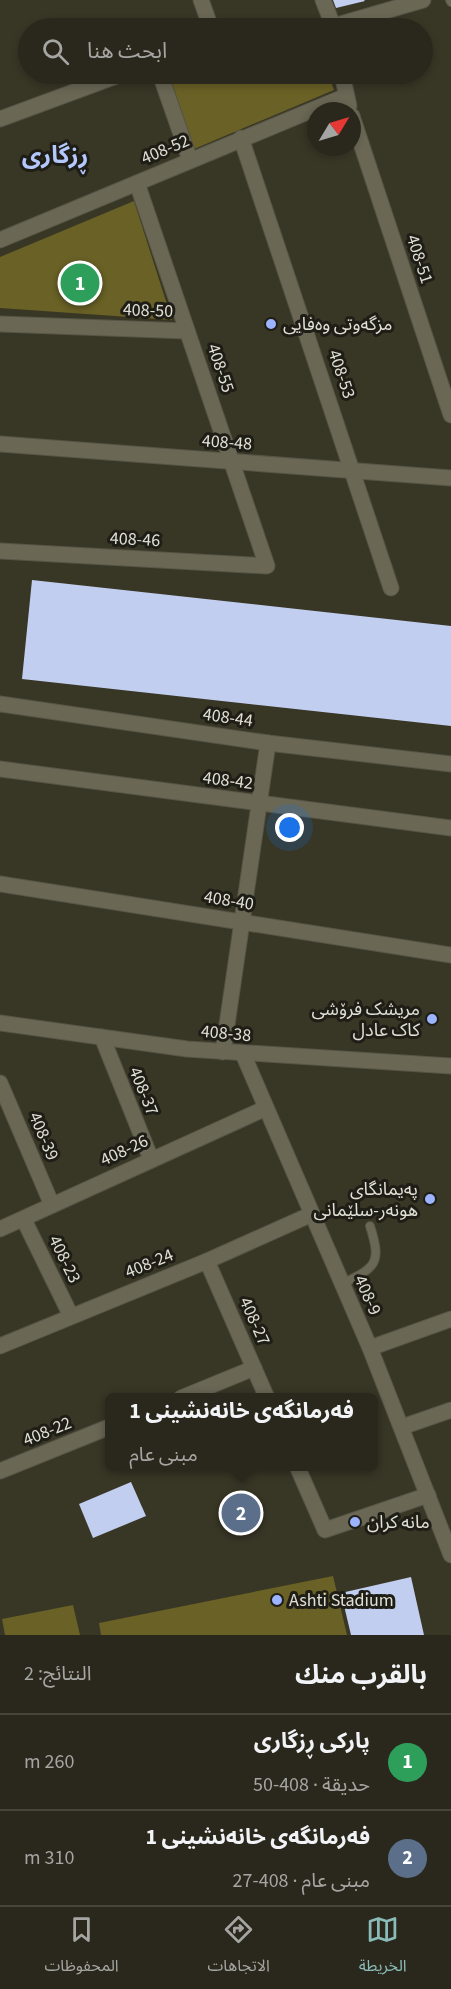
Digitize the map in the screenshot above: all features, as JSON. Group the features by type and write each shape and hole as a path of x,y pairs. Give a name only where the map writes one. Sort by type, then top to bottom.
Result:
{"street":[{"path":"201,0 207,18"},
{"path":"323,0 330,18"},
{"path":"366,18 423,0"},
{"path":"0,119 95,84"},
{"path":"163,84 190,160"},
{"path":"344,84 348,102"},
{"name":"408-52","path":"0,240 241,138 307,117"},
{"name":"408-53","path":"241,138 354,471 391,588"},
{"name":"408-51","path":"361,143 451,415"},
{"name":"408-55","path":"137,183 267,566"},
{"name":"408-50","path":"0,324 187,331"},
{"name":"408-48","path":"0,444 451,478"},
{"name":"408-46","path":"0,550 267,566"},
{"name":"408-44","path":"0,704 268,742 451,764"},
{"path":"223,1052 268,742"},
{"name":"408-42","path":"0,770 451,828"},
{"name":"408-40","path":"0,884 451,955"},
{"name":"408-38","path":"0,1023 243,1054 451,1066"},
{"name":"408-37","path":"102,1037 151,1159"},
{"name":"408-9","path":"243,1054 370,1348 428,1495 446,1529 451,1555"},
{"name":"408-39","path":"0,1083 51,1205"},
{"name":"408-26","path":"0,1229 266,1108"},
{"name":"408-24","path":"0,1346 207,1261 312,1214"},
{"name":"408-23","path":"24,1220 71,1316"},
{"name":"408-27","path":"207,1261 265,1393"},
{"path":"370,1348 451,1319"},
{"path":"193,1393 254,1368"},
{"path":"402,1427 451,1410"},
{"name":"408-22","path":"0,1471 105,1429"},
{"path":"299,1471 325,1530 428,1495"}],"lane":[{"path":"342,1284 367,1271 374,1264 377,1248 370,1226"}],"shaded area":[{"path":"172,84 332,84 334,90 194,149"},
{"path":"134,201 172,320 0,308 0,257"},
{"name":"Ashti Stadium","path":"333,1576 347,1635 101,1635 99,1623"},
{"path":"73,1605 80,1635 5,1635 2,1619"}],"building":[{"path":"333,0 364,0 365,1 336,8"},
{"path":"32,580 451,626 451,726 22,679"},
{"path":"131,1482 146,1516 93,1538 79,1504"},
{"path":"411,1577 424,1635 351,1635 341,1593"}],"place":[{"name":"پارکی ڕزگاری","path":"80,283"},
{"name":"مزگەوتی وەفایی","path":"271,324"},
{"name":"مریشک فرۆشی کاک عادل","path":"432,1019"},
{"name":"پەیمانگای هونەر-سلێمانی","path":"430,1199"},
{"name":"فەرمانگەی خانەنشینی 1","path":"241,1513"},
{"name":"مانه كران","path":"355,1522"},
{"name":"Ashti Stadium","path":"277,1600"}],"district":[{"name":"ڕزگاری","path":"55,155"}]}
